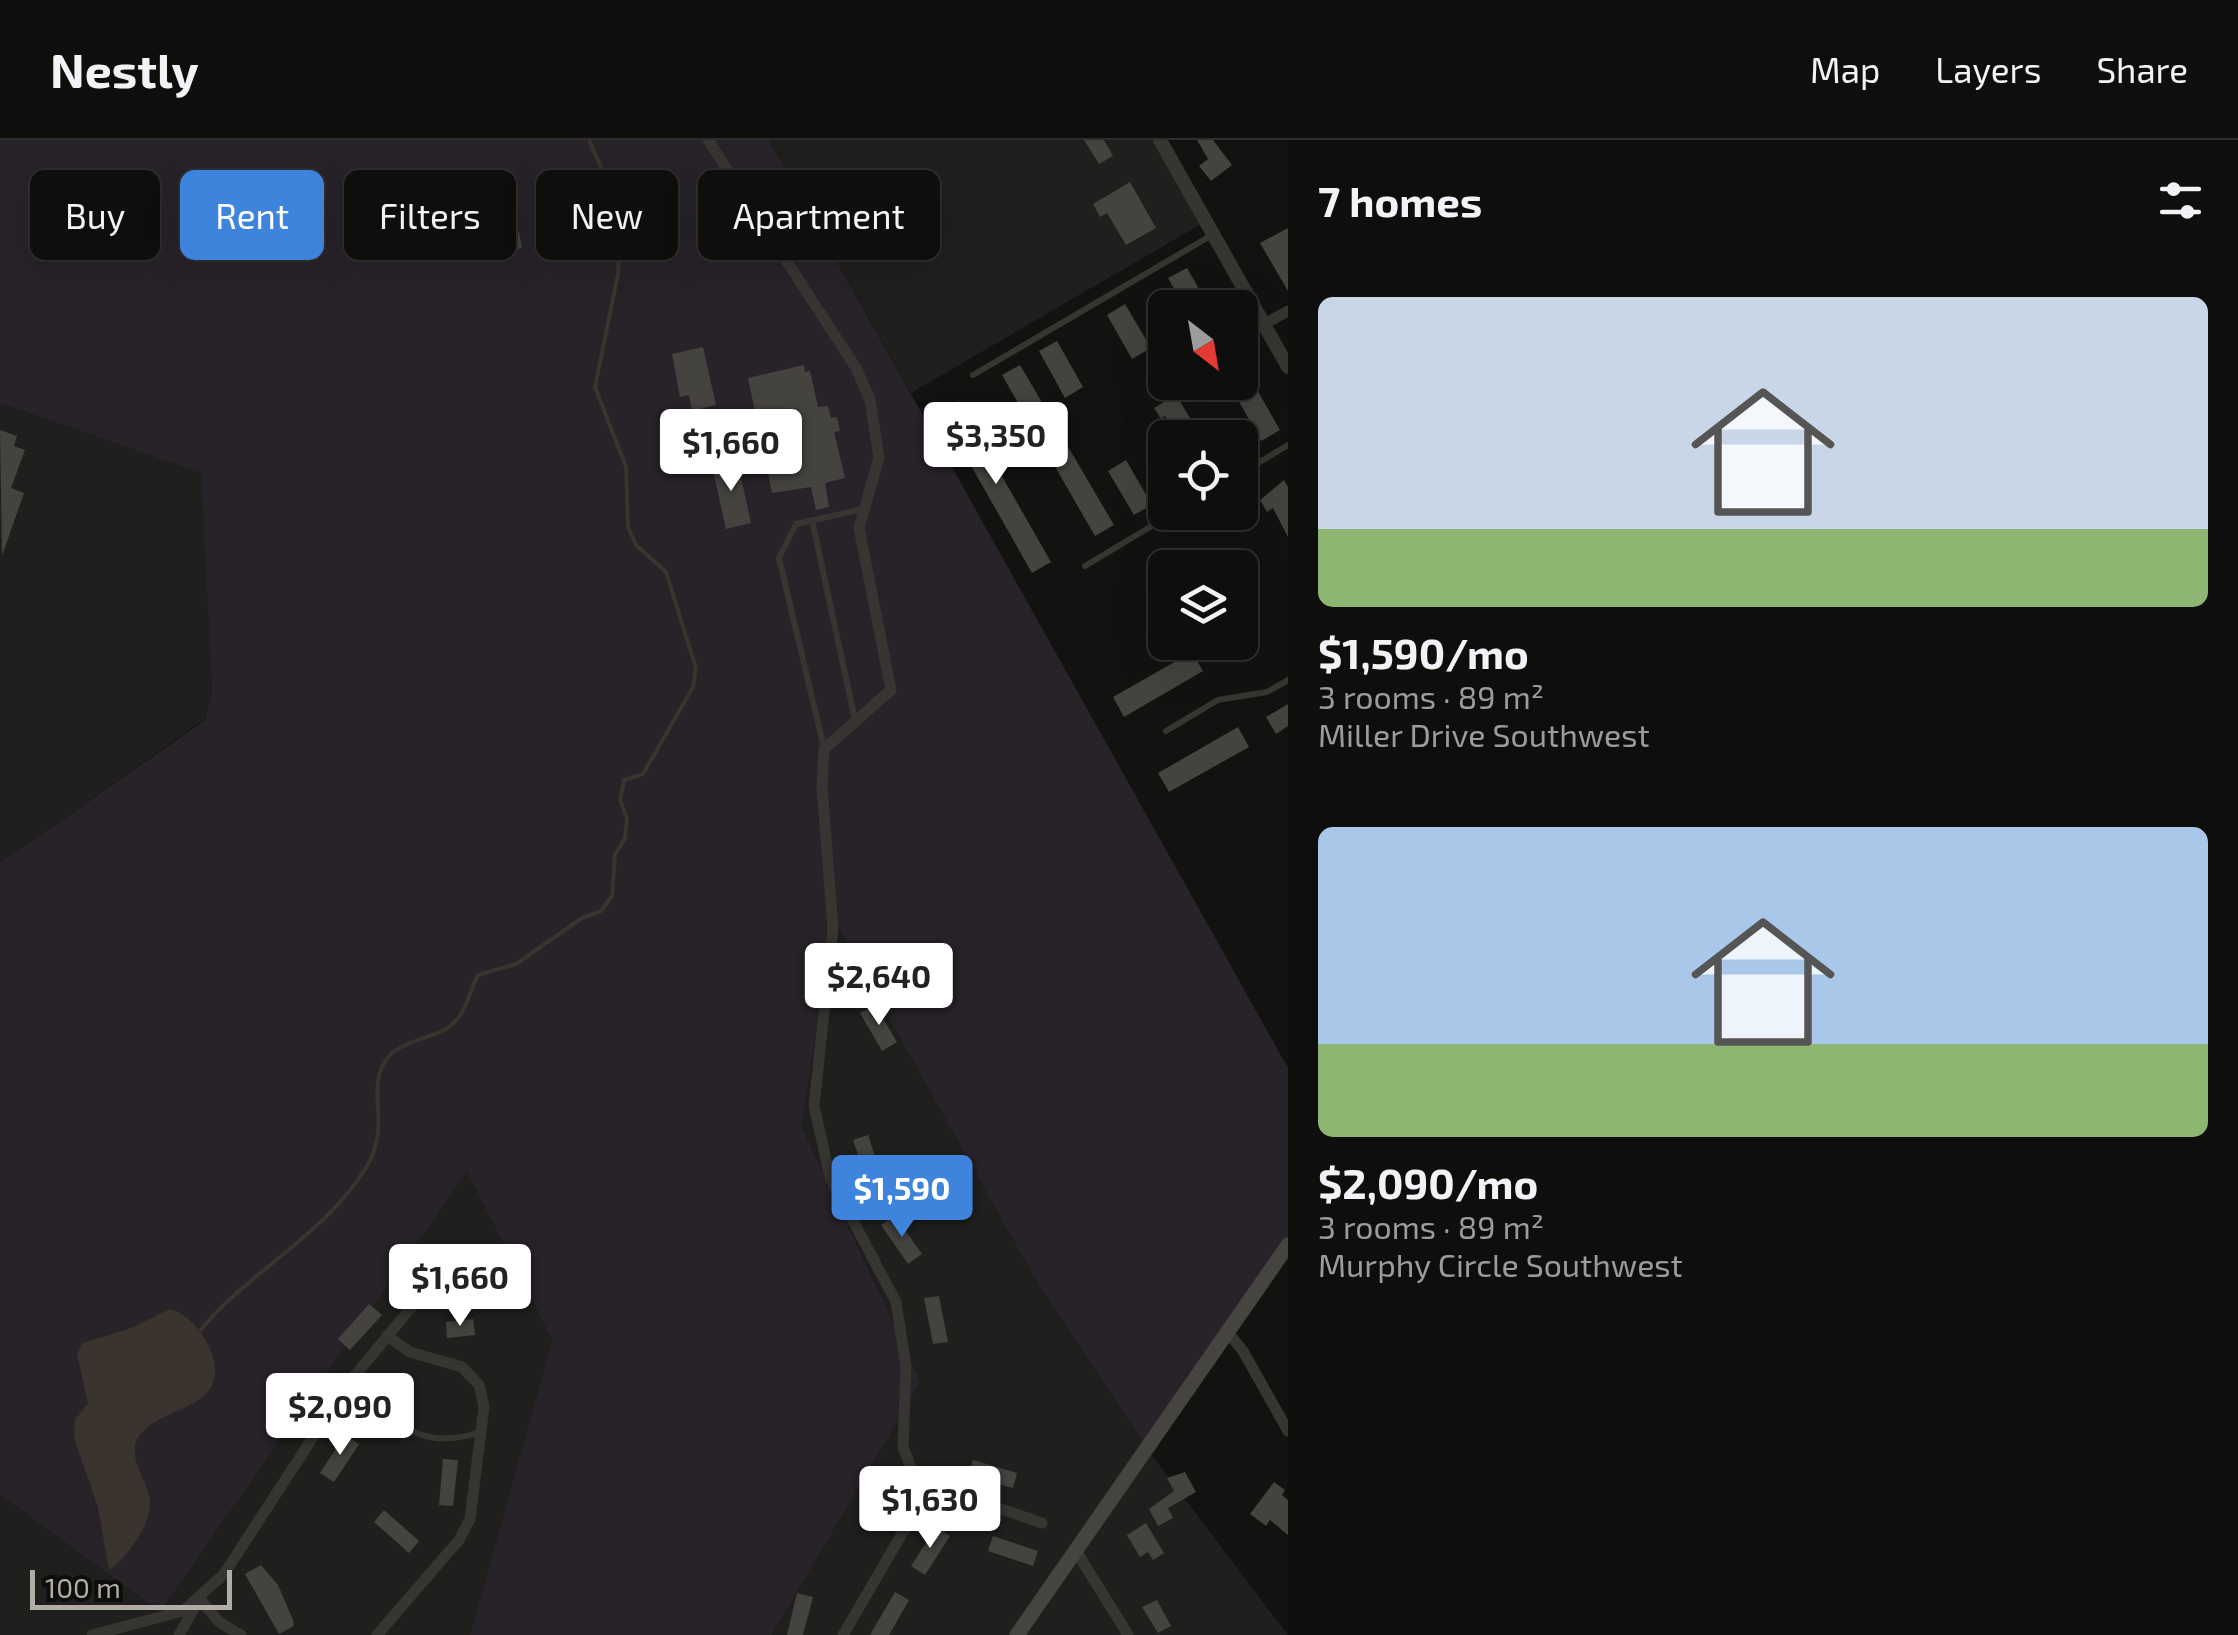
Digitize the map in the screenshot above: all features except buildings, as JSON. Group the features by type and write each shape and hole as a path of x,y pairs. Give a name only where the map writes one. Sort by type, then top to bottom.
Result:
{"main road":[{"path":"1017,1635 1288,1246"}],"street":[{"path":"708,140 856,368 870,400 879,458 859,528 891,690 824,749 822,781 834,928 815,1073 819,1142 830,1177 896,1302 906,1366 903,1447 911,1468 925,1483 1042,1524"},
{"path":"1160,140 1288,367"},
{"path":"1264,324 1288,311"},
{"path":"179,1635 200,1599 224,1574 340,1396 443,1269"},
{"path":"1226,1330 1243,1351 1288,1431"},
{"path":"377,1635 459,1540 470,1519 484,1407 480,1385 471,1374 410,1352 388,1336"},
{"path":"843,1635 906,1527 925,1483"},
{"path":"1075,1549 1128,1635"},
{"path":"92,1635 166,1618 200,1599"},
{"path":"200,1599 218,1622 241,1635"}],"lane":[{"path":"974,375 1213,234"},
{"path":"1258,463 1288,445"},
{"path":"824,749 779,558 796,524 864,508"},
{"path":"812,520 856,723"},
{"path":"1085,566 1148,528"},
{"path":"1166,731 1218,700 1268,692 1288,680"},
{"path":"340,1396 371,1406 425,1439 450,1442 482,1431"}],"shaded area":[{"path":"0,140 769,140 786,170 698,170 698,260 836,260 1288,1068 1288,1240 1147,1449 1031,1272 833,917 802,1127 921,1382 772,1635 470,1635 552,1340 467,1172 160,1612 0,1495 0,863 205,720 212,692 201,473 0,403"},
{"path":"769,140 1161,140 1208,220 911,393 836,260 940,260 940,170 786,170"},
{"path":"0,403 202,473 212,693 205,719 0,863"},
{"path":"833,915 1031,1272 1147,1449 1288,1635 772,1635 921,1382 802,1127"},
{"path":"467,1171 552,1340 470,1635 0,1635 0,1495 160,1612"},
{"path":"170,1309 201,1332 213,1358 213,1383 198,1401 154,1423 138,1438 135,1455 149,1494 150,1509 137,1540 109,1570 98,1507 74,1438 75,1420 88,1403 77,1354 83,1343 131,1328"}],"waterway":[{"path":"199,1332 350,1191 374,1151 379,1074 390,1055 455,1022 478,975 516,964 582,918 601,911 612,896 615,855 625,838 627,818 620,800 624,780 643,774 693,687 696,668 666,572 636,545 628,527 626,467 595,387 618,274 621,212 589,140"}]}
